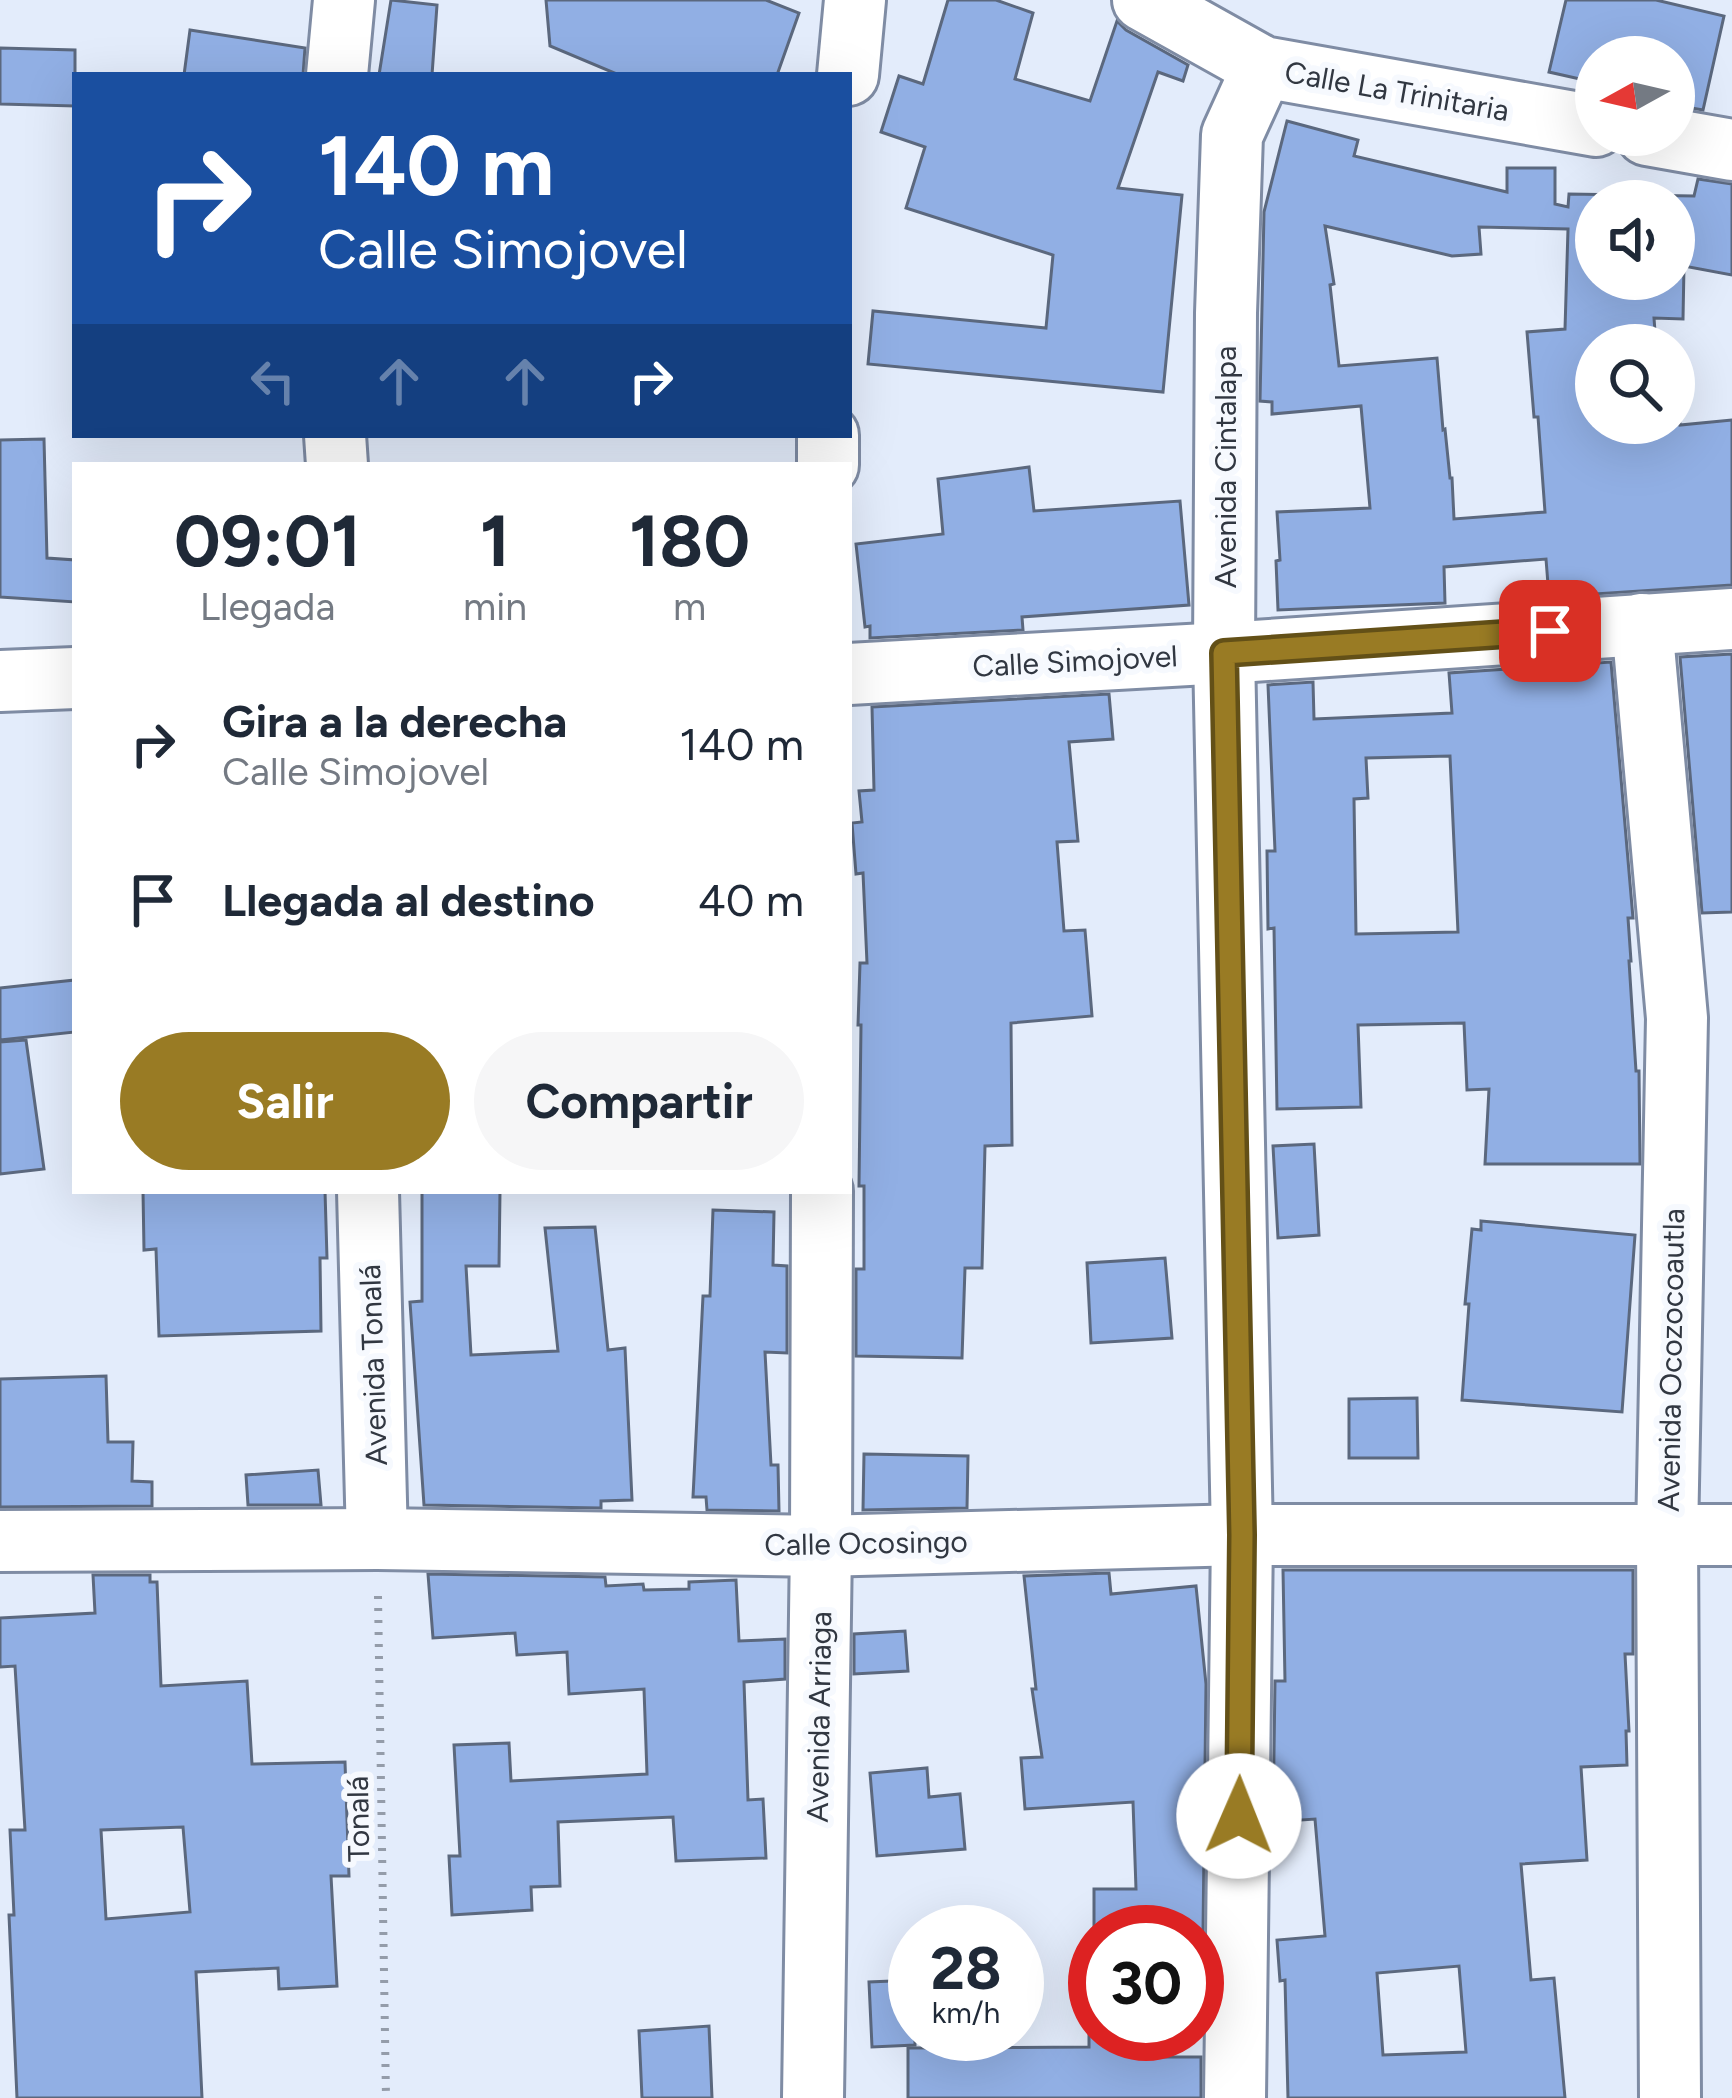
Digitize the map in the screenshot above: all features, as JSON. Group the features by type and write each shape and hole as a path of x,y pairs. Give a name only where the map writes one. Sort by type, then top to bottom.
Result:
{"street":[{"path":"337,72 344,0"},
{"path":"848,72 855,0"},
{"name":"Calle La Trinitaria","path":"1143,0 1263,67 1575,122"},
{"name":"Avenida Cintalapa","path":"1235,2098 1242,1535 1224,653 1226,313 1232,135 1263,67"},
{"path":"1695,143 1732,150"},
{"name":"Calle Simojovel","path":"852,674 1732,619"},
{"name":"Avenida Ocozocoautla","path":"1642,624 1677,1018 1667,1537 1670,2098"},
{"path":"0,681 72,678"},
{"name":"Avenida Tonalá","path":"368,1194 377,1539"},
{"name":"Avenida Arriaga","path":"813,2098 822,1194"},
{"name":"Calle Ocosingo","path":"0,1541 377,1539 821,1546 1242,1535 1732,1535"}],"path":[{"name":"Tonalá","path":"377,1539 386,2098"}],"building":[{"path":"391,0 437,5 432,72 379,72"},
{"path":"546,0 766,0 799,13 778,72 612,72 550,46"},
{"path":"948,0 996,0 1033,13 1015,79 1090,101 1117,21 1188,65 1183,81 1158,72 1118,188 1182,195 1163,392 868,364 873,311 1046,328 1053,255 906,208 925,147 881,132 899,76 923,84"},
{"path":"1566,0 1656,0 1724,16 1703,110 1695,109 1695,36 1575,36 1575,78 1549,72"},
{"path":"190,30 305,48 303,72 184,72"},
{"path":"0,48 75,50 72,106 0,104"},
{"path":"1287,121 1358,140 1354,156 1507,192 1507,168 1555,168 1555,204 1568,207 1569,194 1575,194 1575,300 1683,300 1683,319 1654,318 1654,324 1575,324 1575,444 1695,444 1695,424 1732,420 1732,585 1549,597 1546,559 1444,567 1445,603 1278,610 1277,512 1370,508 1361,406 1272,414 1272,402 1260,401 1264,212","holes":["1325,226 1452,256 1481,254 1479,227 1568,229 1565,329 1527,332 1545,512 1454,519 1437,358 1339,366"]},
{"path":"1698,179 1732,184 1732,275 1695,268"},
{"path":"44,439 47,558 72,560 72,602 0,597 0,440"},
{"path":"1029,467 1034,511 1180,501 1189,605 1022,617 1023,630 870,638 856,544 943,534 938,479"},
{"path":"1732,654 1732,912 1702,913 1680,657"},
{"path":"1611,662 1633,918 1628,918 1629,961 1639,1071 1640,1164 1485,1164 1489,1089 1467,1090 1464,1023 1358,1025 1361,1107 1277,1109 1274,928 1268,929 1267,851 1275,851 1268,685 1313,682 1314,719 1452,713 1449,673","holes":["1450,756 1458,932 1356,934 1354,799 1368,798 1366,758"]},
{"path":"1109,694 1113,739 1069,742 1078,841 1057,842 1064,931 1085,930 1092,1016 1011,1023 1012,1145 985,1146 982,1268 965,1268 962,1358 856,1356 856,1269 864,1269 858,1025 860,963 867,963 863,873 856,874 852,823 862,822 859,791 874,790 872,707"},
{"path":"72,980 72,1032 0,1040 0,988"},
{"path":"26,1040 44,1169 0,1174 0,1042"},
{"path":"1314,1144 1319,1235 1278,1238 1273,1146"},
{"path":"143,1194 325,1194 327,1258 320,1258 321,1331 159,1336 156,1249 144,1250"},
{"path":"422,1194 500,1194 499,1266 466,1266 471,1355 558,1351 545,1228 595,1227 608,1350 625,1348 632,1500 601,1501 601,1508 424,1505 410,1302 422,1301"},
{"path":"713,1210 774,1212 773,1265 787,1266 787,1353 765,1352 771,1465 778,1465 779,1511 707,1510 706,1497 693,1497 703,1296 710,1296"},
{"path":"1481,1221 1635,1235 1622,1412 1462,1400 1472,1229 1481,1230"},
{"path":"1165,1258 1172,1338 1091,1343 1087,1263"},
{"path":"106,1376 108,1442 133,1442 132,1481 152,1482 152,1506 0,1507 0,1379"},
{"path":"1417,1398 1418,1458 1349,1458 1349,1399"},
{"path":"864,1454 968,1456 967,1508 863,1510"},
{"path":"318,1470 321,1505 248,1505 246,1475"},
{"path":"1283,1570 1633,1570 1633,1654 1625,1654 1627,1765 1581,1767 1587,1860 1521,1864 1531,1980 1554,1978 1565,2098 1288,2098 1285,1980 1280,1981 1277,1940 1325,1936 1315,1819 1273,1822 1275,1681 1285,1681","holes":["1459,1966 1466,2052 1383,2055 1377,1973"]},
{"path":"1109,1573 1111,1594 1196,1586 1206,1684 1203,1905 1094,1905 1094,1889 1136,1889 1133,1802 1025,1809 1021,1758 1042,1757 1024,1576"},
{"path":"428,1574 605,1577 606,1586 643,1584 644,1590 689,1589 689,1582 736,1580 739,1641 785,1639 785,1679 744,1682 748,1800 763,1799 766,1858 676,1861 673,1817 558,1822 560,1886 531,1887 532,1910 452,1915 449,1856 460,1856 454,1745 509,1743 511,1781 647,1774 644,1689 569,1694 567,1652 517,1655 515,1633 433,1638"},
{"path":"93,1575 150,1575 150,1582 157,1582 161,1686 247,1681 252,1764 345,1762 349,1876 331,1876 337,1986 279,1989 278,1968 196,1972 202,2098 17,2098 10,1830 25,1830 15,1666 0,1667 0,1618 95,1613","holes":["183,1827 190,1912 106,1919 101,1830"]},
{"path":"905,1631 908,1671 854,1674 854,1634"},
{"path":"927,1768 929,1797 960,1794 965,1849 877,1856 870,1773"},
{"path":"888,1981 888,2046 872,2047 869,1982"},
{"path":"709,2026 712,2098 642,2098 639,2031"},
{"path":"1044,2047 1068,2047 1068,2061 1201,2061 1201,2098 908,2098 908,2061 1044,2061"}],"route":[{"path":"1239,1816 1242,1535 1224,653 1550,631"}]}
